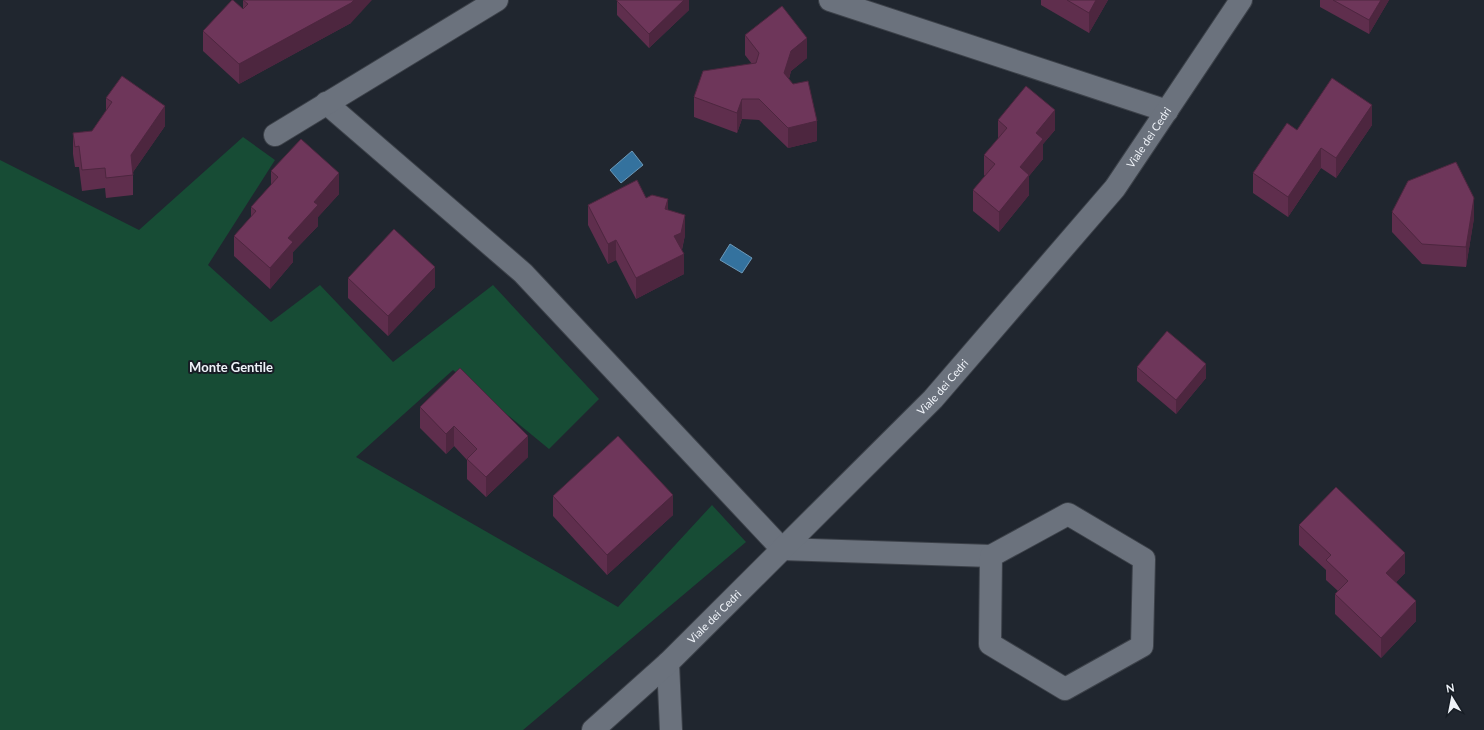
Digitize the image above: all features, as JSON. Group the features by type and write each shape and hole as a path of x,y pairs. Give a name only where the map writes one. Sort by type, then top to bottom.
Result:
{"street":[{"path":"275,135 497,0"},
{"path":"830,0 1167,111"},
{"name":"Viale dei Cedri","path":"593,730 668,663 933,399 1115,188 1241,0"},
{"path":"326,103 523,273 782,549 991,556 1068,514 1144,559 1142,646 1066,689 996,648 990,644 991,556"},
{"path":"668,663 671,730"}],"green space":[{"path":"243,137 275,160 208,265 271,322 320,285 393,362 493,285 599,399 549,449 453,370 356,457 618,607 712,505 746,542 523,730 0,730 0,160 139,230"}],"water":[{"path":"632,151 643,165 621,183 610,170"},
{"path":"730,244 752,258 742,273 720,260"}],"building":[{"path":"232,0 243,9 248,4 243,0 354,0 239,64 203,31"},
{"path":"617,0 684,0 649,34"},
{"path":"1067,0 1096,0 1089,13"},
{"path":"1333,0 1381,0 1369,20"},
{"path":"782,6 807,38 791,51 784,73 793,84 808,81 817,121 788,128 759,99 742,99 737,113 694,97 703,71 756,63 759,53 745,35"},
{"path":"122,76 165,106 131,155 133,175 106,178 105,168 82,170 79,146 75,147 73,133 92,131 112,102 106,98"},
{"path":"1332,78 1372,105 1336,158 1321,148 1288,197 1253,173 1287,123 1297,130"},
{"path":"1026,86 1055,110 1036,133 1043,139 1020,167 1029,175 999,212 973,190 995,164 984,155 1007,128 998,120"},
{"path":"301,139 339,173 314,202 318,205 288,238 293,242 270,268 234,236 256,211 251,207 278,177 271,171"},
{"path":"1456,162 1474,198 1466,247 1422,244 1392,212 1408,181"},
{"path":"637,180 646,198 652,195 668,199 665,209 685,215 681,233 674,236 684,254 636,278 616,240 608,244 588,205"},
{"path":"394,229 435,267 388,316 348,278"},
{"path":"1167,331 1206,364 1176,400 1137,367"},
{"path":"460,368 528,436 486,477 467,459 477,449 454,426 446,434 420,407"},
{"path":"618,436 673,495 607,555 553,496"},
{"path":"1336,487 1405,553 1386,573 1416,601 1381,638 1335,594 1348,581 1326,560 1331,555 1299,525"}],"district":[{"name":"Monte Gentile","path":"231,367"}]}
